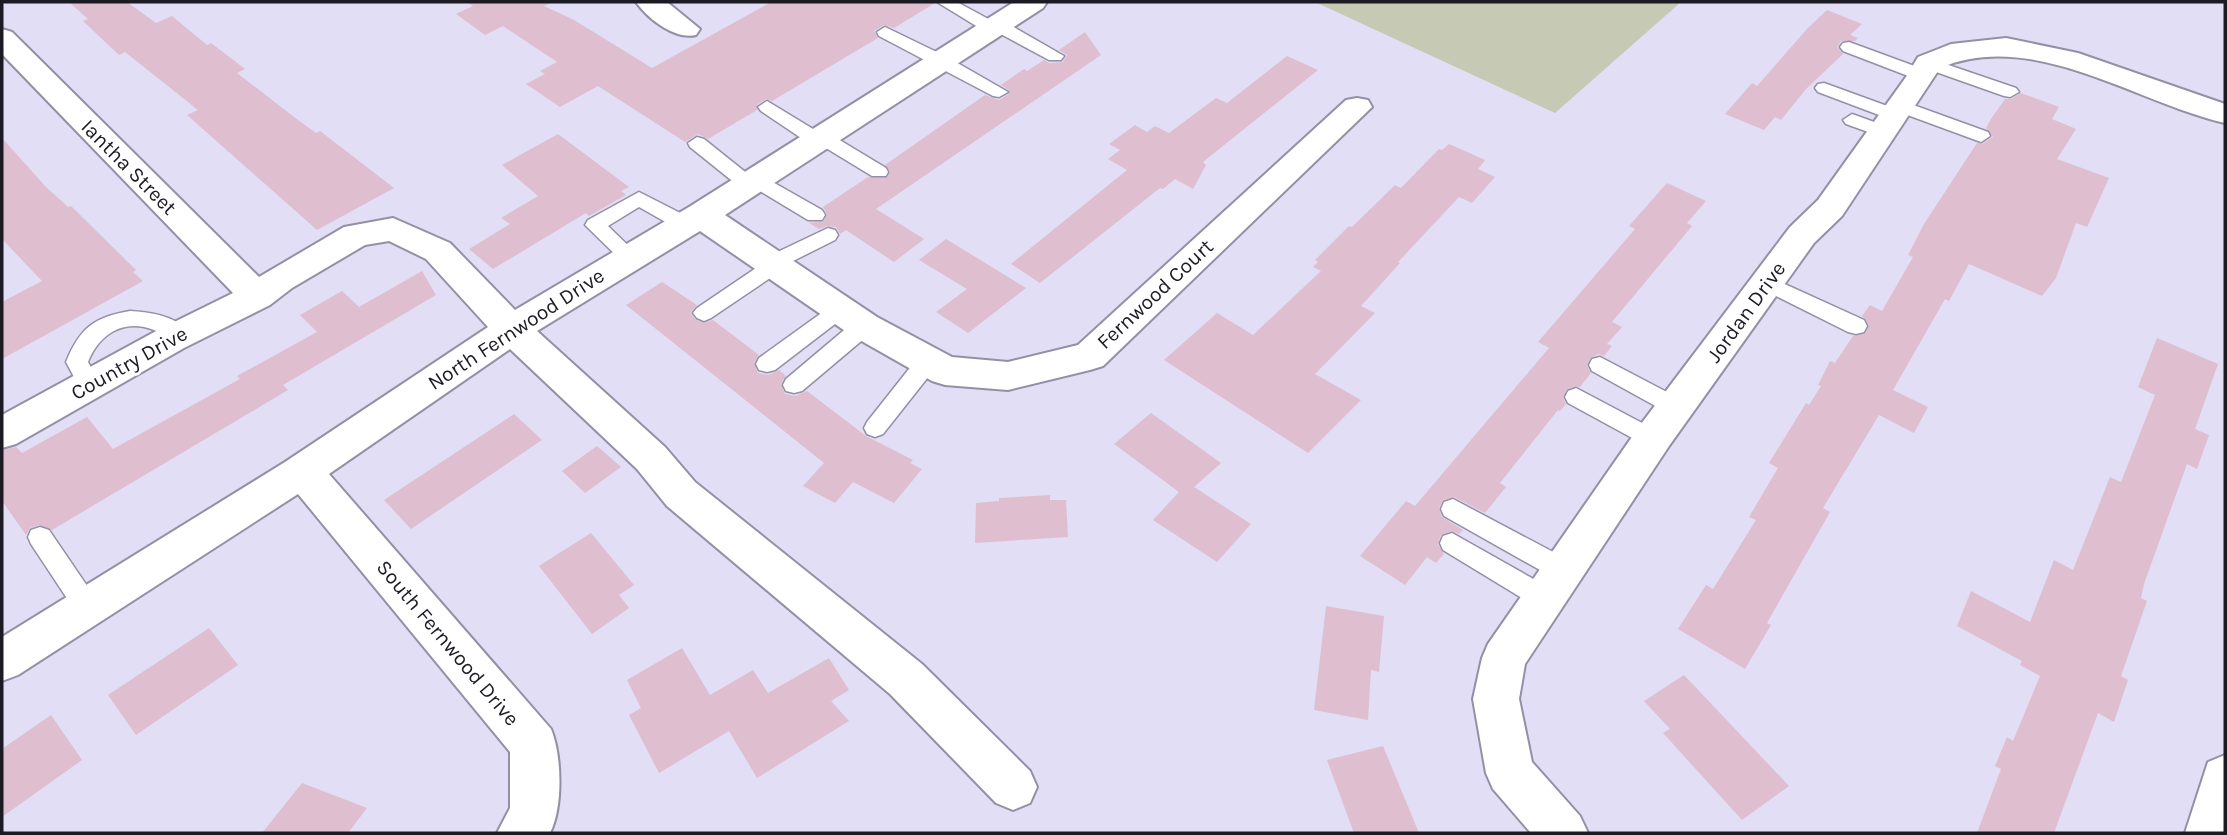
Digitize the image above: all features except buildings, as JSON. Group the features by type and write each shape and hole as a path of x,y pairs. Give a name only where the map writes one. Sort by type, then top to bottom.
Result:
{"street":[{"path":"650,2 686,29"},
{"name":"North Fernwood Drive","path":"2,661 299,473 512,329 752,182 1033,2"},
{"name":"Iantha Street","path":"2,38 257,296"},
{"path":"1925,69 1951,53 2006,47 2068,59 2225,114"},
{"name":"Jordan Drive","path":"1563,833 1510,774 1496,699 1504,658 1676,407 1802,235 1830,208 1881,118 1925,69"},
{"name":"Fernwood Court","path":"693,219 774,264 853,317 945,371 1008,376 1090,356 1357,107"},
{"name":"Country Drive","path":"2,433 179,335 257,296 280,279 356,236 394,229 438,251 512,329 652,458 681,494 905,679 1013,787"},
{"name":"South Fernwood Drive","path":"299,473 310,480 534,745 534,814 522,833"},
{"path":"2216,830 2225,778"}],"lane":[{"path":"945,2 1055,56"},
{"path":"884,32 999,92"},
{"path":"1849,47 2010,92"},
{"path":"1824,88 1881,118 1981,136"},
{"path":"767,107 879,172"},
{"path":"697,143 752,182 815,215"},
{"path":"630,257 595,225 639,198 693,219"},
{"path":"704,313 774,264 828,235"},
{"path":"1767,283 1856,326"},
{"path":"767,365 853,317"},
{"path":"794,385 853,317"},
{"path":"875,428 928,361"},
{"path":"1600,365 1676,407"},
{"path":"1576,397 1653,439"},
{"path":"1453,509 1554,584"},
{"path":"40,537 87,607"},
{"path":"1452,543 1554,584"}],"green space":[{"path":"1315,2 1681,2 1555,113"}]}
